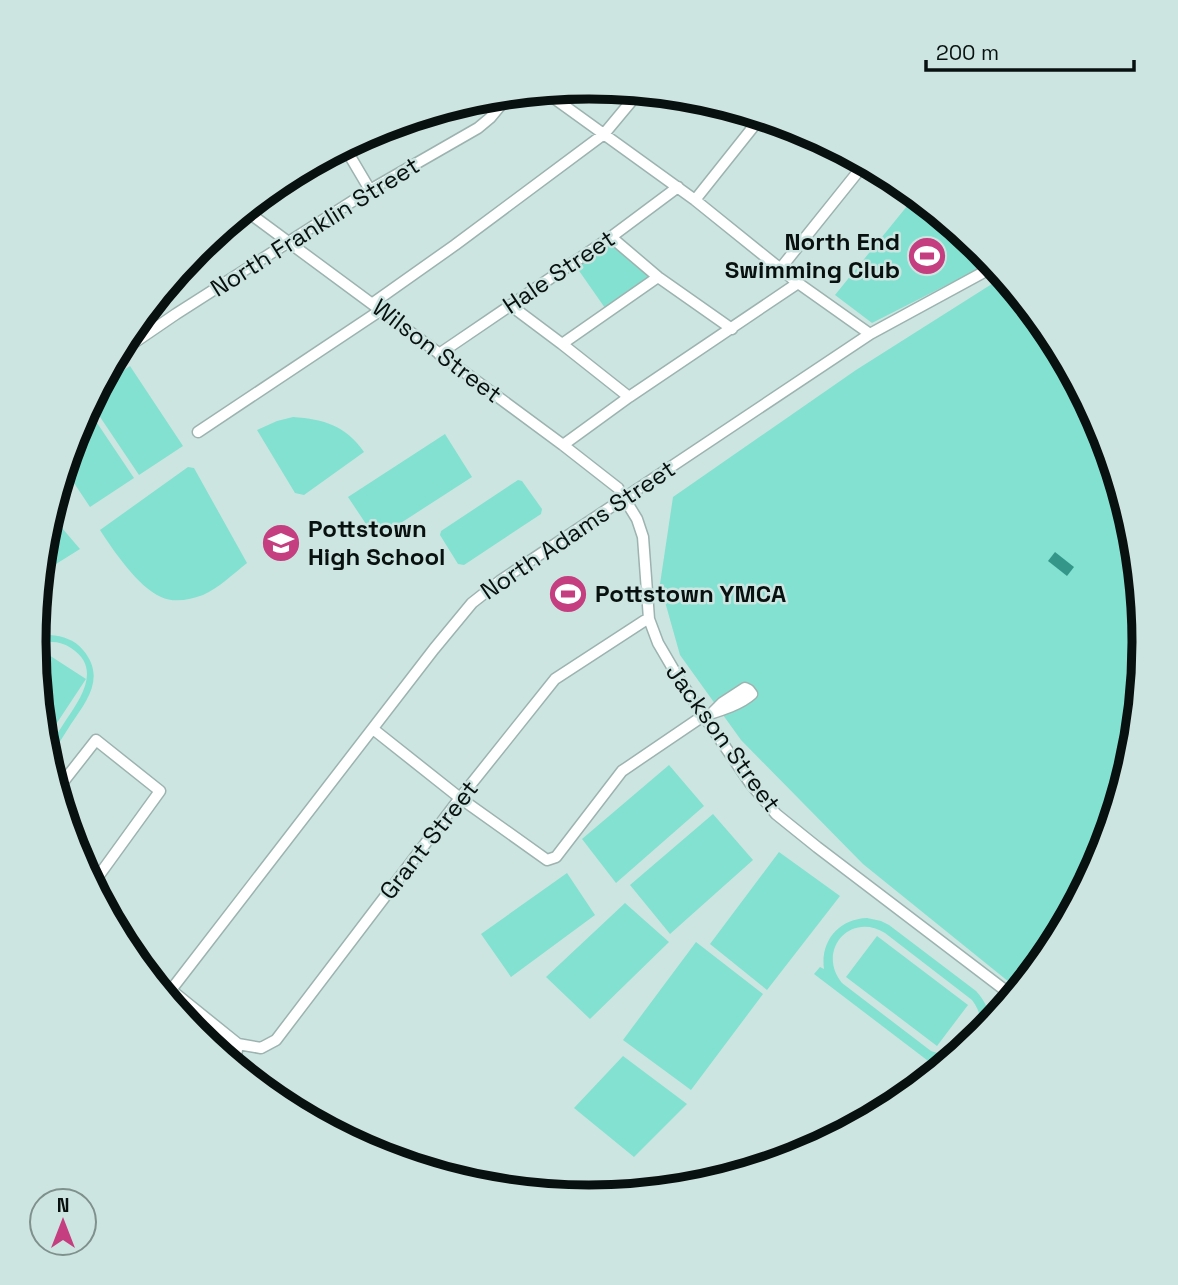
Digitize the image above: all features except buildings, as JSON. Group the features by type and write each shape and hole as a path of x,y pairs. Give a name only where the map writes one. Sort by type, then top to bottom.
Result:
{"street":[{"path":"556,100 678,187 798,283 870,334"},
{"path":"198,432 377,306 604,134 632,101"},
{"name":"North Franklin Street","path":"137,341 370,190 478,128 499,107"},
{"path":"695,200 754,125"},
{"path":"349,155 370,190"},
{"path":"780,269 859,171"},
{"name":"Hale Street","path":"439,354 611,237 678,187"},
{"name":"Wilson Street","path":"253,216 563,445 618,488 624,498"},
{"path":"611,237 732,329"},
{"name":"North Adams Street","path":"169,987 472,603 500,581 870,334 985,271"},
{"path":"562,344 659,276"},
{"path":"563,445 798,283"},
{"path":"510,305 629,397"},
{"name":"Jackson Street","path":"624,498 636,519 645,544 646,600 649,619 662,652 708,715 750,783 776,814 1006,991"},
{"name":"Grant Street","path":"238,1044 261,1048 276,1040 460,798 555,679 649,619"},
{"path":"373,729 460,798 547,860 556,857 622,771 708,715"},
{"path":"64,781 96,740 160,791 99,876"},
{"path":"179,1000 238,1044 236,1055"}],"shaded area":[{"name":"North End Swimming Club","path":"909,203 982,267 872,323 835,295"},
{"path":"606,243 613,243 653,276 605,308 575,265"},
{"path":"995,282 1020,312 1060,371 1104,468 1122,536 1128,572 1132,643 1128,713 1122,749 1104,817 1060,914 1011,984 863,864 741,740 680,655 660,584 673,497 856,370"},
{"path":"130,366 183,446 139,475 97,413 116,375"},
{"path":"293,417 333,425 350,436 364,452 304,495 295,493 257,430"},
{"path":"94,419 134,478 90,507 71,478"},
{"path":"445,434 472,477 376,539 348,497"},
{"path":"188,467 194,468 247,563 203,595 171,600 152,592 135,577 100,530"},
{"path":"518,480 522,481 542,509 541,514 464,565 458,564 440,535 441,531"},
{"path":"59,524 80,549 51,567"},
{"path":"1055,552 1074,567 1067,576 1048,561"},
{"path":"46,636 60,636 80,647 90,660 94,679 88,698 56,748 54,737 82,693 87,674 80,656 66,645 46,643"},
{"path":"46,653 86,679 53,729"},
{"path":"669,765 704,806 616,883 582,839"},
{"path":"713,814 753,860 670,934 630,885"},
{"path":"779,852 840,896 767,990 710,944"},
{"path":"567,873 595,915 511,977 481,934"},
{"path":"625,903 669,942 590,1019 546,977"},
{"path":"867,918 889,925 976,991 985,1003 988,1012 980,1020 972,1000 885,933 860,927 841,938 835,947 833,959 835,971 842,983 931,1051 943,1055 932,1064 814,974 820,967 824,969 825,949 834,933 848,922"},
{"path":"877,936 968,1005 937,1046 846,977"},
{"path":"696,942 763,994 691,1090 623,1040"},
{"path":"623,1056 687,1104 634,1157 574,1108"}],"place":[{"name":"North End Swimming Club","path":"927,256"},
{"name":"Pottstown High School","path":"281,543"},
{"name":"Pottstown YMCA","path":"568,594"}]}
